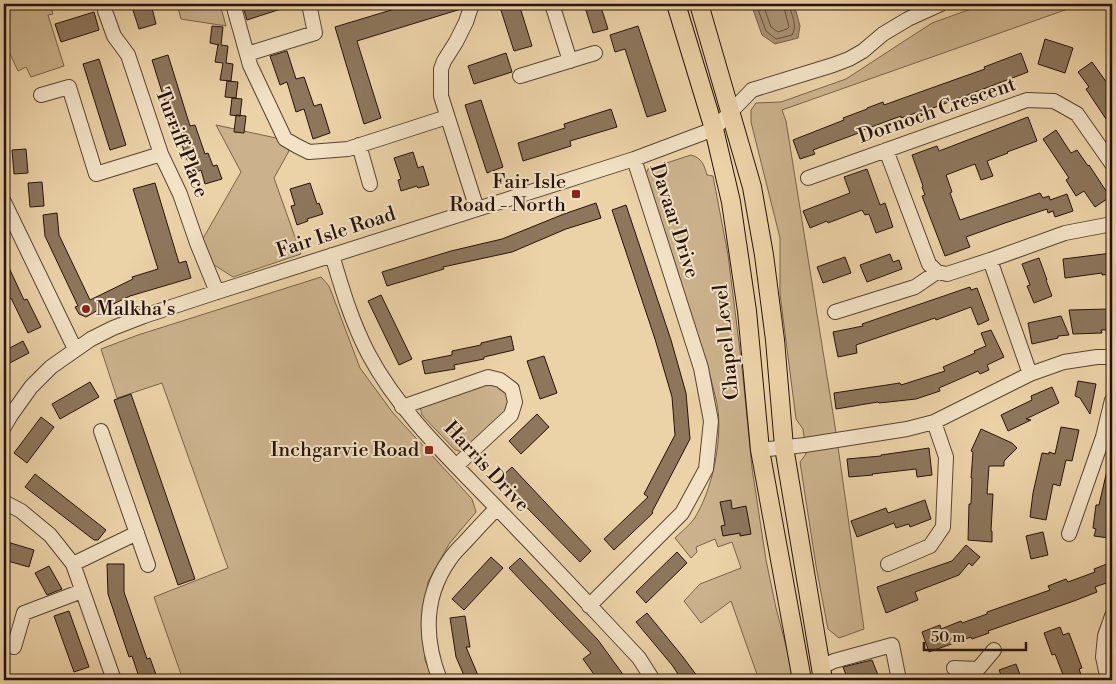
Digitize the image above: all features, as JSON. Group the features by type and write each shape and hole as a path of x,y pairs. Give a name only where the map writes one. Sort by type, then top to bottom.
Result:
{"main road":[{"name":"Chapel Level","path":"676,4 714,129 731,202 746,301 760,450 802,680"},
{"path":"699,4 752,187 764,255 775,340 784,447 822,674"}],"street":[{"path":"233,4 250,65 285,139 309,152 348,149 447,117"},
{"path":"247,54 316,33 310,4"},
{"path":"472,4 466,22 441,69 441,96 477,209"},
{"path":"552,4 570,61"},
{"path":"714,129 752,90 833,65 849,58 864,50 883,34 908,19 941,4"},
{"name":"Turriff Place","path":"106,11 114,36 128,55 161,154 180,194 217,292"},
{"path":"520,76 594,53"},
{"path":"41,95 68,87 96,174 161,154"},
{"name":"Dornoch Crescent","path":"808,178 1027,100 1054,101 1077,114 1112,164"},
{"name":"Fair Isle Road","path":"4,427 31,387 51,367 91,339 113,328 217,292 634,159 714,129"},
{"path":"359,145 370,184"},
{"path":"886,150 930,264 937,272 947,274 1066,233 1112,224"},
{"name":"Davaar Drive","path":"589,606 682,513 706,469 711,421 701,368 634,159"},
{"path":"4,202 75,350"},
{"name":"Harris Drive","path":"332,255 347,306 357,331 370,357 402,407 639,658 653,680"},
{"path":"990,260 1030,374"},
{"path":"835,312 915,287 937,272"},
{"path":"760,450 907,429 934,422 1030,374 1064,362 1097,357 1112,357"},
{"path":"402,407 488,377 500,380 512,390 515,402 512,414 456,466"},
{"path":"1069,534 1103,437 1112,400"},
{"path":"888,564 930,546 943,527 946,457 934,422"},
{"path":"101,431 148,565"},
{"path":"4,502 21,511 50,535 73,564 114,680"},
{"path":"440,680 430,652 428,626 430,607 436,586 442,570 451,557 497,508"},
{"path":"73,564 137,533"},
{"path":"14,647 24,613 82,591"},
{"path":"1108,680 1103,657 1105,636 1112,616"},
{"path":"822,674 834,661 892,645 899,680"},
{"path":"954,668 980,675 994,650"}],"shaded area":[{"path":"4,4 50,4 53,14 48,15 64,66 31,77 26,67 18,71 4,41"},
{"path":"177,4 220,4 226,26 181,19"},
{"path":"985,4 1082,4 782,110 786,121 835,426 864,629 839,638 828,629 816,566 800,462 806,454 803,429 796,419 780,294 780,238 751,122 751,110 756,103 781,102 846,79 932,23"},
{"path":"216,125 276,138 289,151 274,178 301,254 233,277 208,261 201,242 241,172"},
{"path":"691,155 702,162 707,175 713,176 728,255 752,468 766,560 776,608 795,680 759,680 731,601 701,623 684,601 700,584 741,568 732,542 718,547 715,539 696,547 697,552 691,558 675,538 694,519 711,481 717,452 718,410 711,379 646,180 646,174 648,169"},
{"path":"321,277 329,286 360,368 393,413 472,499 476,512 449,544 428,582 422,619 425,660 433,680 183,680 154,597 228,568 162,383 117,398 101,349 138,335"},
{"path":"487,385 498,386 507,394 508,400 505,412 463,452 455,450 422,415 420,407"}],"water":[{"path":"751,4 794,4 800,26 798,38 775,44 762,35"}],"building":[{"path":"131,4 151,4 156,24 139,29"},
{"path":"242,4 289,4 290,6 247,20"},
{"path":"411,4 463,4 461,9 357,41 381,118 364,124 335,27"},
{"path":"499,4 519,4 532,46 514,51"},
{"path":"584,4 600,4 608,29 593,33"},
{"path":"94,12 99,30 61,42 55,24"},
{"path":"212,26 223,27 221,45 228,46 226,63 233,64 231,81 220,80 223,63 215,62 219,45 210,43"},
{"path":"638,26 666,111 647,117 625,49 615,52 610,35"},
{"path":"1045,39 1073,48 1065,73 1038,64"},
{"path":"287,51 296,79 304,77 314,106 321,104 330,133 313,139 304,109 296,112 287,82 280,85 270,56"},
{"path":"506,53 512,72 474,84 468,66"},
{"path":"1021,53 1028,72 928,110 901,118 901,116 863,130 813,150 815,154 800,159 793,140 844,120 843,118 867,108 883,102 884,105 985,69 984,67"},
{"path":"168,55 190,126 195,125 205,154 208,153 213,166 217,165 222,179 205,184 201,170 196,172 192,158 187,160 177,130 174,131 152,60"},
{"path":"99,59 126,145 110,150 83,64"},
{"path":"1092,62 1112,90 1112,128 1086,89 1089,87 1078,72"},
{"path":"227,81 238,82 236,98 225,97"},
{"path":"232,98 242,99 240,116 230,115"},
{"path":"481,100 503,167 487,173 465,105"},
{"path":"611,109 617,127 570,141 571,146 523,161 518,143 565,128 564,124"},
{"path":"236,115 246,116 244,133 234,132"},
{"path":"1028,117 1037,141 987,161 993,176 981,180 975,164 946,175 952,192 950,193 960,220 1040,193 1043,198 1049,196 1050,200 1067,194 1073,211 1055,217 1053,211 1048,213 1047,209 1005,223 966,237 970,247 945,256 922,196 925,195 923,186 912,155 937,146 939,151"},
{"path":"1056,130 1071,153 1077,150 1110,197 1095,207 1084,191 1076,196 1066,180 1069,178 1043,139"},
{"path":"26,149 28,173 14,174 12,150"},
{"path":"413,152 418,168 423,166 429,185 418,188 417,186 401,191 398,180 401,179 394,158"},
{"path":"867,169 880,205 885,203 893,227 876,233 869,214 865,215 862,210 810,228 803,211 850,193 844,177"},
{"path":"42,182 44,206 30,207 28,183"},
{"path":"155,183 179,263 186,261 191,278 130,296 105,308 105,306 86,317 79,314 75,307 78,306 45,236 43,215 57,213 59,235 90,300 133,279 132,277 158,269 133,189"},
{"path":"310,183 317,204 319,203 323,214 307,219 308,221 297,225 291,206 295,205 290,189"},
{"path":"596,203 601,218 566,229 512,252 443,267 444,269 387,286 382,272 451,251 502,239"},
{"path":"626,205 671,340 686,393 690,439 653,513 614,550 604,539 648,497 644,494 675,435 672,397 655,339 612,210"},
{"path":"1112,253 1112,274 1102,275 1102,273 1065,278 1063,259"},
{"path":"890,254 893,262 899,260 902,269 867,282 860,265"},
{"path":"4,257 24,300 27,299 41,327 28,333 4,288"},
{"path":"845,257 851,273 823,283 817,267"},
{"path":"1039,258 1052,296 1034,303 1027,286 1030,285 1022,264"},
{"path":"970,287 971,290 977,288 989,320 978,325 971,307 856,345 857,353 838,357 833,332 863,326 862,324"},
{"path":"381,295 412,359 399,365 368,301"},
{"path":"1109,309 1109,330 1101,330 1102,333 1073,334 1069,310"},
{"path":"1061,316 1069,335 1058,336 1058,338 1032,344 1028,323"},
{"path":"991,330 1004,357 987,365 989,370 980,374 978,371 939,388 940,391 916,399 878,402 836,409 834,393 900,383 901,385 945,371 943,367 986,346 981,333"},
{"path":"511,336 514,350 454,365 455,369 425,374 422,361 452,355 452,351"},
{"path":"23,341 29,353 4,366 4,351"},
{"path":"544,356 557,393 540,399 527,361"},
{"path":"1078,381 1096,384 1090,414 1080,398 1075,396"},
{"path":"90,382 99,397 60,419 52,404"},
{"path":"1052,387 1059,403 1026,419 1031,420 1008,431 1001,415 1032,400 1031,396"},
{"path":"131,394 195,579 178,585 114,400"},
{"path":"537,414 549,427 521,454 509,441"},
{"path":"41,417 54,427 27,463 14,453"},
{"path":"1061,427 1079,430 1072,461 1066,460 1060,486 1053,484 1046,520 1030,517 1042,453 1049,454 1049,452 1055,454"},
{"path":"981,429 1012,443 1017,448 1004,461 1004,466 989,466 987,494 993,494 992,542 968,540 973,452 971,451"},
{"path":"929,448 932,475 917,477 916,469 849,477 847,459 881,456"},
{"path":"1108,466 1112,467 1112,513 1109,538 1094,536 1096,529 1093,528 1096,505 1099,505"},
{"path":"512,467 591,551 580,562 499,479"},
{"path":"35,474 106,530 98,540 94,540 25,487"},
{"path":"731,500 732,509 746,506 751,534 740,536 740,533 723,536 721,526 725,525 720,502"},
{"path":"925,500 931,519 910,527 909,524 896,528 894,523 857,537 851,521 886,508 888,513"},
{"path":"1043,532 1048,555 1031,559 1026,536"},
{"path":"4,541 34,550 29,567 4,560"},
{"path":"966,545 980,557 972,566 969,563 959,575 915,592 918,600 886,613 877,587 952,561"},
{"path":"677,552 687,563 646,603 636,592"},
{"path":"491,557 503,568 464,610 452,599"},
{"path":"520,558 598,640 627,680 598,680 583,659 591,653 509,568"},
{"path":"1112,562 1112,581 1095,587 1097,592 988,631 989,633 972,639 971,637 929,652 922,632 940,625 941,629 987,614 987,612 1050,590 1048,586 1066,579 1068,582 1095,572 1094,569"},
{"path":"107,564 124,564 124,592 147,659 150,658 158,680 140,680 132,656 129,657 108,594"},
{"path":"49,566 62,589 47,595 35,573"},
{"path":"69,611 89,667 74,672 54,616"},
{"path":"647,613 700,680 682,680 636,622"},
{"path":"465,616 470,647 466,647 480,680 466,680 456,657 450,618"},
{"path":"1060,627 1063,635 1069,633 1082,668 1079,669 1083,680 1065,680 1055,654 1052,655 1044,633"},
{"path":"872,660 880,680 848,680 843,667"},
{"path":"1016,664 1022,680 1003,680 999,670"}],"place":[{"name":"Fair Isle Road - North","path":"576,194"},
{"name":"Malkha's","path":"86,309"},
{"name":"Inchgarvie Road","path":"429,450"}]}
